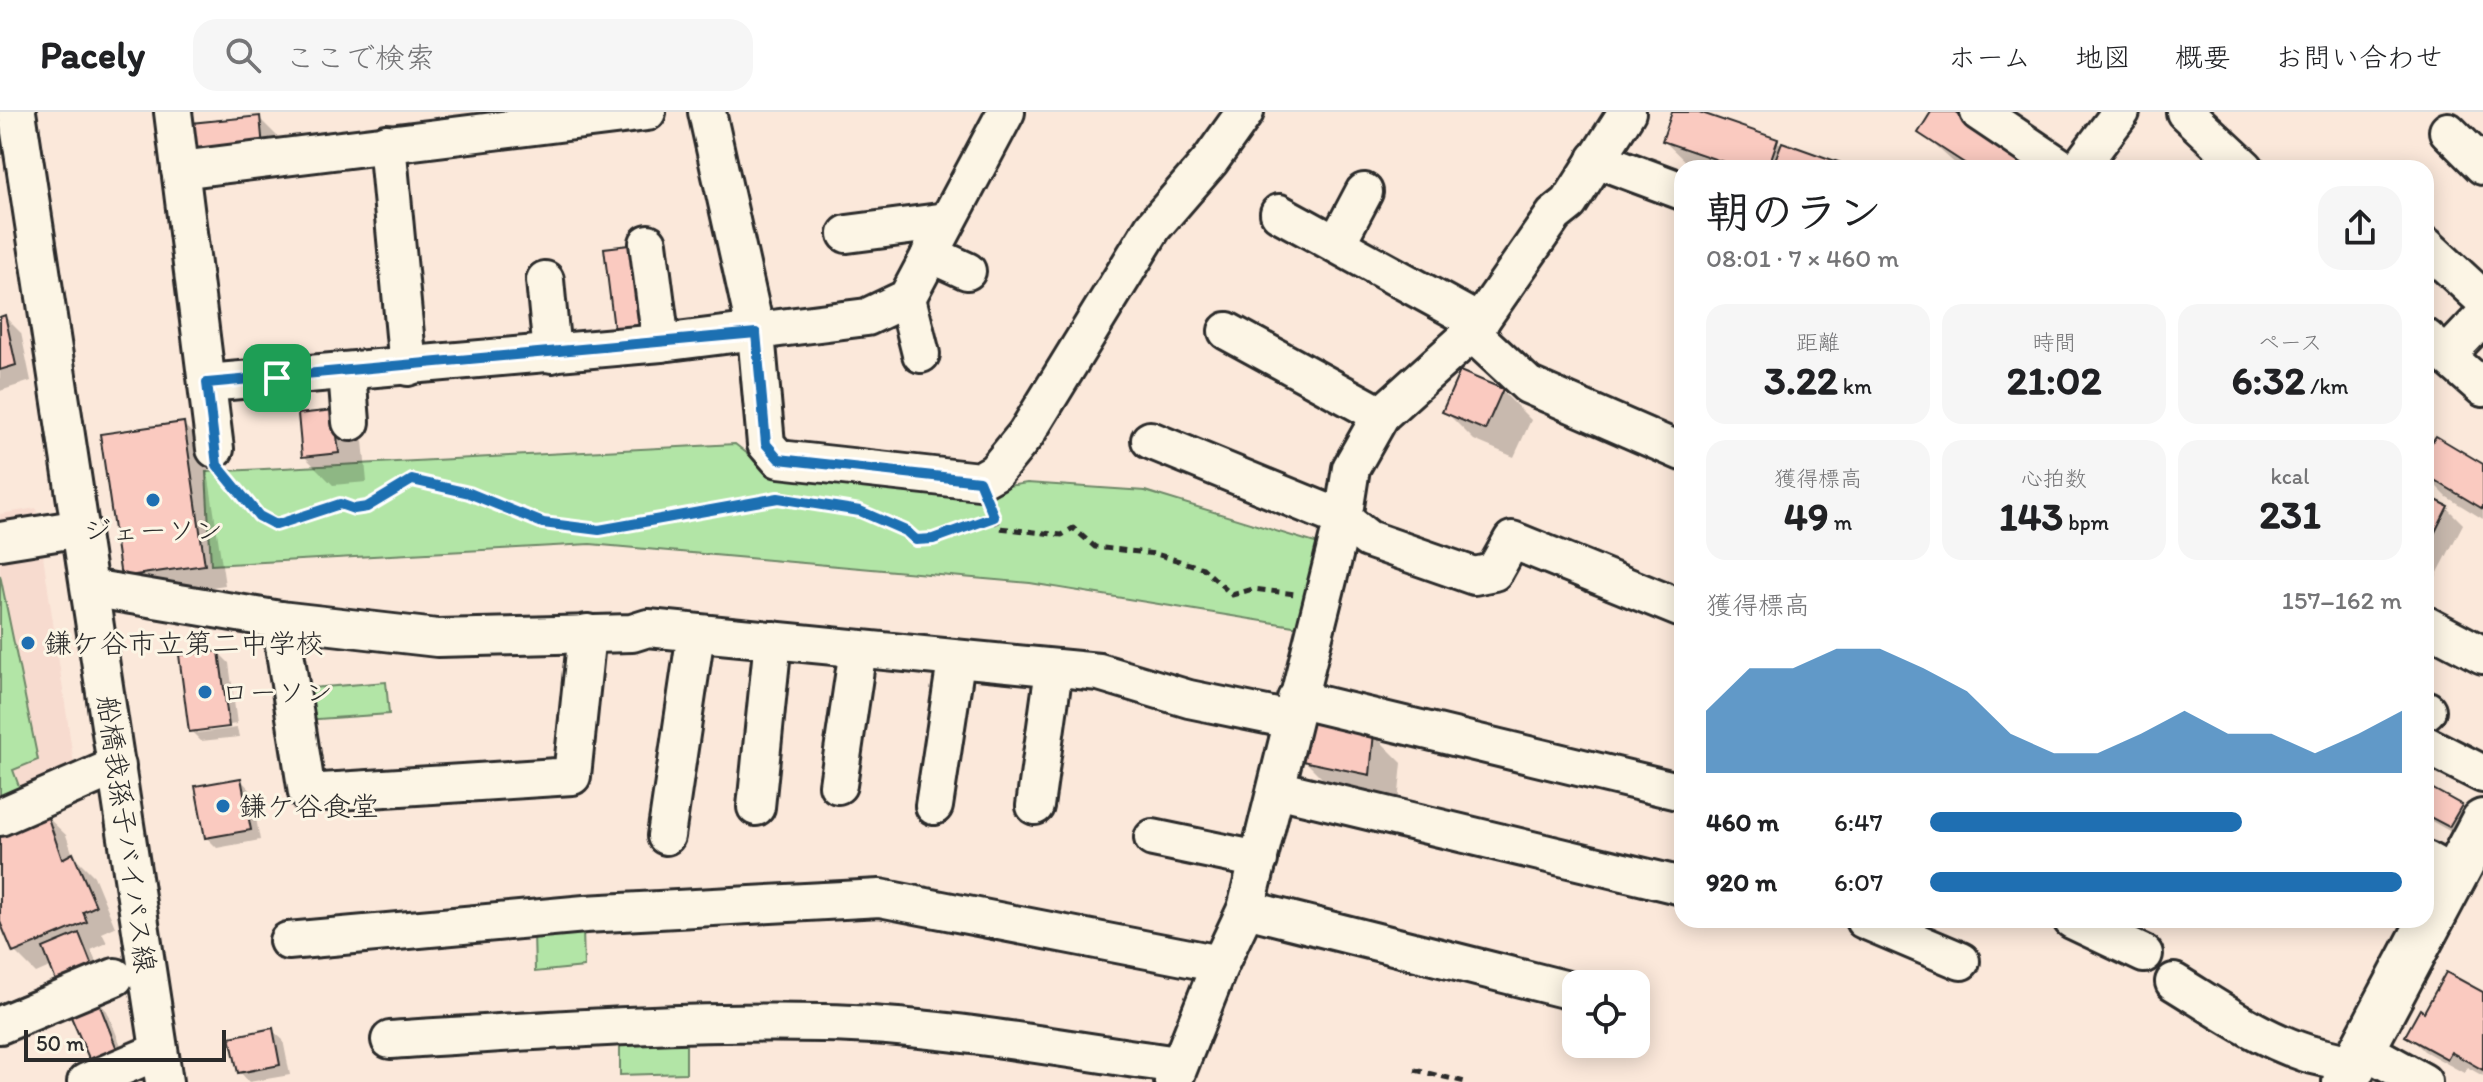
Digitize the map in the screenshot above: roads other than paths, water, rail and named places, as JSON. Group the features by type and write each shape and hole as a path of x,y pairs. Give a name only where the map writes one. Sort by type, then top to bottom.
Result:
{"main road":[{"path":"2440,868 2483,822"},
{"path":"2354,1066 2411,928"}],"street":[{"name":"船橋我孫子バイパス線","path":"17,112 162,1066"},
{"path":"173,112 215,449"},
{"path":"180,170 404,131 647,112"},
{"path":"707,112 756,333 766,444 779,459 992,482 995,472 1026,434 1153,227 1210,161 1245,112"},
{"path":"207,383 552,354 756,333 867,317 907,298 1006,112"},
{"path":"390,1040 603,1026 823,1023 927,1030 1175,1074 1246,909 1343,519 1351,468 1381,415 1476,328 1554,215 1569,203 1627,112"},
{"path":"1979,112 2050,160"},
{"path":"2085,160 2121,112"},
{"path":"2185,112 2236,160"},
{"path":"404,131 408,367"},
{"path":"2448,131 2483,166"},
{"path":"1596,159 1674,188"},
{"path":"1337,243 1364,192"},
{"path":"1279,213 1337,243 1476,328 1528,385 1674,449"},
{"path":"847,234 947,221"},
{"path":"648,243 661,343"},
{"path":"2434,253 2483,299"},
{"path":"930,254 967,271"},
{"path":"545,280 552,354"},
{"path":"907,298 921,354"},
{"path":"2483,317 2436,347 2483,388"},
{"path":"1227,331 1381,415"},
{"path":"347,372 351,422"},
{"path":"1150,440 1343,519 1368,539 1474,576 1494,572 1512,540 1674,606"},
{"path":"0,541 81,528"},
{"path":"90,588 280,620 437,638 632,633 648,628 956,661 1099,672 1189,699 1294,710 1674,790"},
{"path":"280,620 307,793 572,776 587,633"},
{"path":"2434,629 2483,655"},
{"path":"666,836 696,633"},
{"path":"756,807 773,640"},
{"path":"838,785 858,649"},
{"path":"934,806 956,661"},
{"path":"1035,806 1054,669"},
{"path":"2434,749 2483,774"},
{"path":"0,817 117,766"},
{"path":"1277,789 1674,884"},
{"path":"1153,838 1259,860"},
{"path":"288,941 585,914 880,898 1220,964"},
{"path":"1246,909 1562,988"},
{"path":"1883,928 1961,961"},
{"path":"2089,928 2144,954"},
{"path":"0,1025 115,977"},
{"path":"2174,982 2236,1019 2306,1053 2423,1082"},
{"path":"86,1082 162,1066"}],"place":[{"name":"ジェーソン","path":"153,500"},
{"name":"鎌ケ谷市立第二中学校","path":"28,643"},
{"name":"ローソン","path":"205,692"},
{"name":"鎌ケ谷食堂","path":"223,806"}]}
